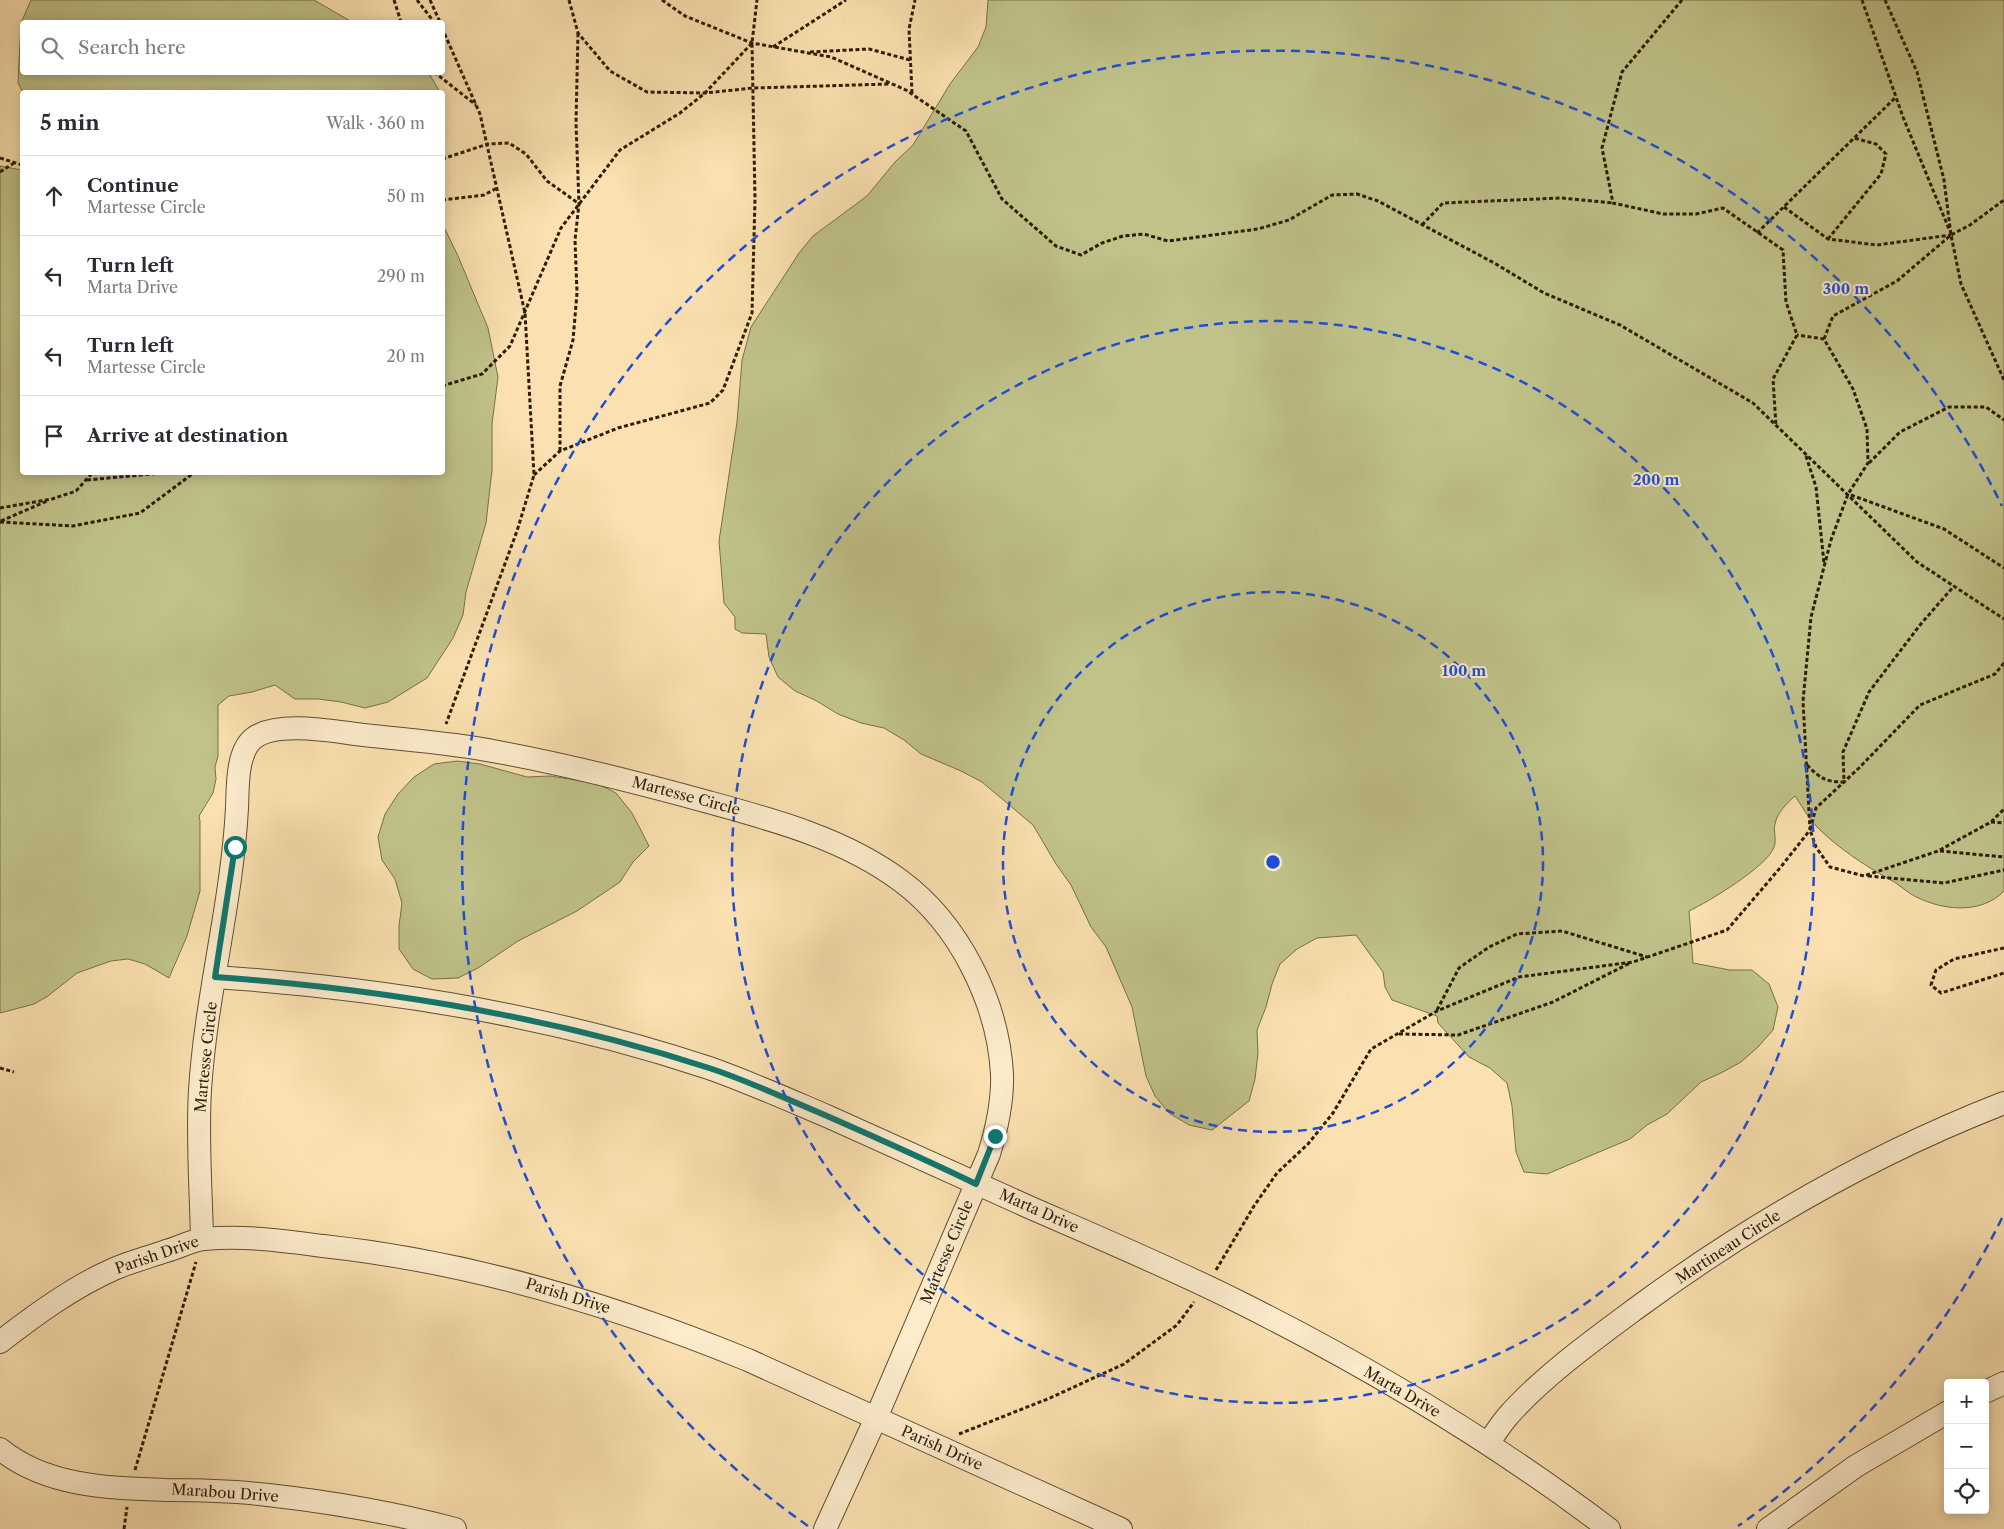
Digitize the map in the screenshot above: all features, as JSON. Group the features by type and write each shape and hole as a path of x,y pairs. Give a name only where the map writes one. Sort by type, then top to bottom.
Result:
{"street":[{"name":"Martesse Circle","path":"202,1239 199,1127 202,1066 235,847 240,761 253,739 277,729 302,728 495,751 626,779 754,814 850,850 900,880 915,892 938,915 957,941 979,983 996,1033 1002,1073 999,1116 995,1136 876,1418 824,1529"},
{"name":"Marta Drive","path":"215,977 351,990 435,1002 568,1028 710,1069 778,1095 936,1164 976,1184 1239,1302 1337,1354 1488,1443 1609,1529"},
{"name":"Martineau Circle","path":"1488,1443 1508,1416 1543,1382 1611,1327 1710,1256 1786,1209 1868,1164 1908,1144 2004,1103"},
{"name":"Parish Drive","path":"0,1342 71,1292 94,1279 116,1268 202,1239 266,1239 378,1252 435,1262 513,1280 680,1332 748,1360 1120,1529"},
{"path":"1989,1390 2004,1383"},
{"path":"1768,1529 1856,1466 1944,1414"},
{"name":"Marabou Drive","path":"0,1449 10,1457 38,1472 80,1484 267,1495 329,1503 414,1518 455,1529"}],"path":[{"path":"394,0 400,20"},
{"path":"417,0 432,20"},
{"path":"430,0 439,20"},
{"path":"560,451 560,386 574,331 577,293 575,240 579,204 576,123 578,34 569,0"},
{"path":"662,0 685,16 752,43 831,57 894,84 912,94 966,131 1002,199 1056,246 1081,255 1102,243 1123,236 1144,234 1168,241 1258,229 1289,220 1332,194 1357,194 1378,201 1496,264 1544,293 1620,325 1753,403 1917,562 2004,619"},
{"path":"534,475 560,451 618,428 710,403 723,390 752,314 755,199 752,43 757,0"},
{"path":"773,47 846,0"},
{"path":"912,94 909,29 915,0"},
{"path":"1613,203 1602,148 1622,72 1682,0"},
{"path":"1862,0 1896,97 1951,235"},
{"path":"1885,0 1917,72 1944,180 1951,235 1961,284 2004,380"},
{"path":"440,743 477,636 517,531 534,475 526,313 488,144 477,105 445,34"},
{"path":"578,34 610,71 647,92 705,93 753,88 894,84"},
{"path":"445,37 449,42"},
{"path":"445,385 482,374 510,346 526,313 561,228 620,150 680,112 705,93 752,43"},
{"path":"804,53 869,49 910,60"},
{"path":"438,75 477,105"},
{"path":"1757,233 1896,97"},
{"path":"1828,240 1881,174 1886,154 1876,144 1854,138"},
{"path":"445,159 488,144 509,143 526,154 547,181 579,204"},
{"path":"0,158 20,164"},
{"path":"0,172 15,162"},
{"path":"445,200 484,194 498,188"},
{"path":"1422,224 1443,203 1561,198 1613,203 1663,214 1696,214 1723,208 1783,250 1786,302 1797,335 1773,379 1776,426"},
{"path":"1824,339 1833,316 1897,281 1951,235 1970,225 2004,200"},
{"path":"1784,206 1828,240 1877,246 1951,235"},
{"path":"1797,335 1824,339"},
{"path":"1824,339 1853,389 1867,429 1868,464"},
{"path":"2004,420 1986,407 1949,407 1900,432 1868,464 1848,494 1824,565 1811,617 1803,701 1810,830 1816,847 1830,866 1864,876 1944,883 2004,870"},
{"path":"1806,456 1816,487 1824,565"},
{"path":"0,522 52,499 76,491 90,475"},
{"path":"86,480 140,475"},
{"path":"0,522 73,526 140,513 191,475"},
{"path":"1848,494 1944,529 2004,568"},
{"path":"0,508 52,499"},
{"path":"1844,782 1843,752 1869,692 1920,625 1954,586"},
{"path":"1397,1034 1458,1036 1553,1002 1633,962 1727,930 1810,830 1816,808 1920,705 1995,674 2004,663"},
{"path":"1806,764 1820,778 1833,782 1844,782"},
{"path":"1864,876 1938,851 1991,822 2004,809"},
{"path":"1991,822 2004,822"},
{"path":"1938,851 2004,857"},
{"path":"1436,1011 1459,968 1489,946 1517,934 1562,931 1648,957"},
{"path":"2004,948 1954,959 1936,970 1932,984 1942,993 2004,972"},
{"path":"927,1442 966,1432 1050,1398 1124,1364 1177,1325 1206,1287 1254,1206 1277,1173 1308,1144 1333,1113 1371,1049 1436,1011 1520,977 1633,962"},
{"path":"0,1068 14,1072"},
{"path":"124,1529 130,1488 202,1239"}],"green space":[{"path":"31,0 314,0 349,20 22,20"},
{"path":"988,0 2004,0 2004,891 1994,899 1983,904 1959,908 1934,904 1911,894 1842,849 1825,835 1808,816 1795,796 1783,808 1776,820 1774,847 1761,864 1736,883 1689,911 1693,963 1730,970 1752,970 1769,984 1778,1007 1773,1030 1741,1062 1701,1082 1667,1114 1647,1125 1630,1139 1547,1174 1524,1172 1516,1152 1512,1106 1507,1083 1490,1068 1469,1057 1438,1023 1437,1016 1392,1000 1385,987 1383,972 1356,935 1317,938 1297,949 1280,964 1257,1030 1258,1053 1255,1079 1249,1101 1212,1130 1189,1125 1169,1113 1155,1096 1146,1076 1132,1007 1106,947 1091,927 1071,885 1033,825 982,782 921,754 904,740 884,728 861,723 838,714 795,691 778,677 769,657 766,634 742,633 735,629 735,617 724,603 719,541 737,422 742,360 751,327 799,253 813,236 867,196 895,162 913,145 950,84 978,47 986,27"},
{"path":"20,43 20,75 430,75 439,90 22,90 18,83"},
{"path":"0,166 20,170 20,475 445,475 445,229 488,328 498,377 492,424 492,470 486,523 466,592 463,615 453,638 427,678 388,702 365,708 318,699 295,699 275,685 229,696 218,705 216,779 213,793 199,816 200,891 187,936 169,978 145,964 128,959 111,961 77,973 48,996 34,1004 0,1013"},
{"path":"457,761 480,764 527,777 550,776 596,783 616,793 632,813 649,846 633,862 620,882 577,911 518,941 478,968 458,978 432,979 413,969 399,949 402,903 395,879 382,860 378,837 385,814 398,794 414,777 434,764"}],"route":[{"path":"235,847 215,977 351,990 435,1002 568,1028 628,1044 710,1069 786,1099 936,1164 976,1184 995,1136"}]}
